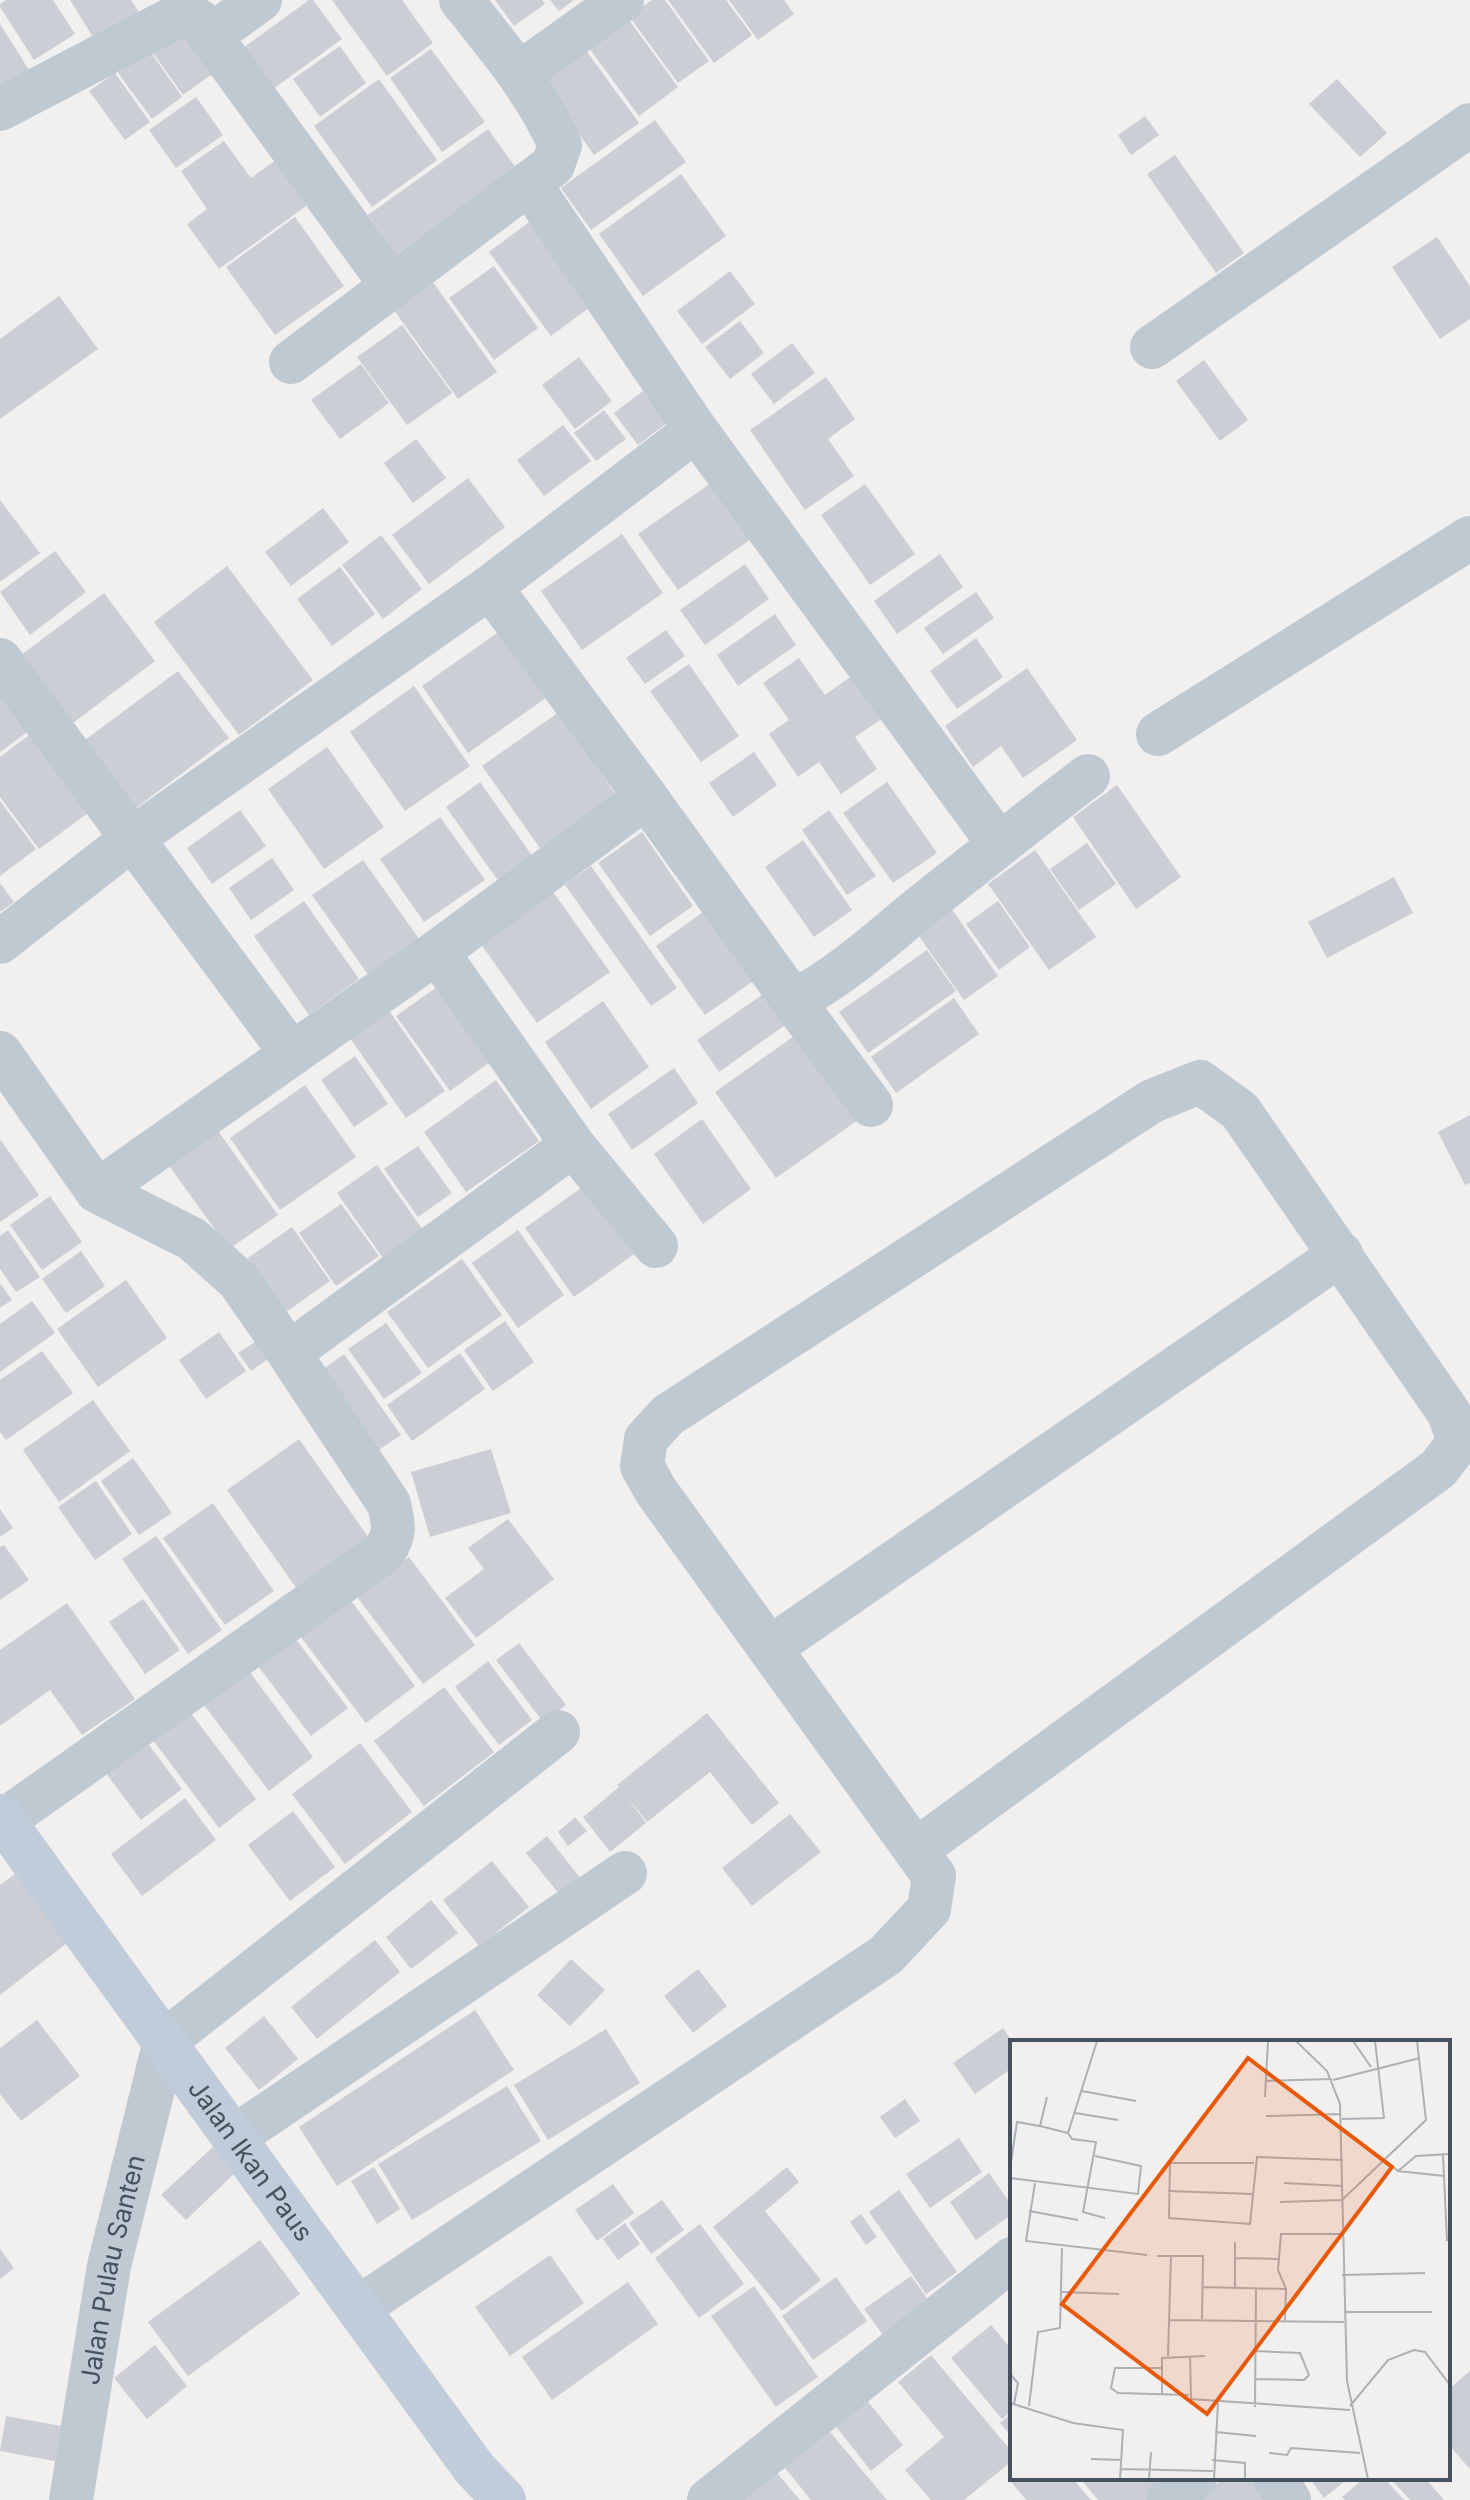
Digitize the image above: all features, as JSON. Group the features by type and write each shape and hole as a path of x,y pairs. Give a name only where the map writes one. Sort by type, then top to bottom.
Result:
{"main road":[{"name":"Jalan Ikan Paus","path":"2,1819 474,2468 504,2500"}],"street":[{"path":"210,36 260,0"},
{"path":"291,362 553,165 560,145 550,123 520,73 461,0"},
{"path":"520,73 622,0"},
{"path":"0,109 174,18 189,15 199,21 392,286"},
{"path":"1152,347 1470,125"},
{"path":"529,183 696,430 999,844"},
{"path":"0,942 133,838 490,587 696,430"},
{"path":"1158,734 1470,538"},
{"path":"490,587 871,1105"},
{"path":"0,660 292,1054"},
{"path":"793,1001 850,964 1088,776"},
{"path":"97,1191 437,952 646,797"},
{"path":"437,952 573,1145 656,1246"},
{"path":"0,1053 97,1191 192,1239 238,1280 389,1504 394,1523 393,1538 384,1552 2,1819"},
{"path":"358,2308 886,1955 929,1909 934,1876 656,1491 642,1466 646,1439 668,1415 1152,1101 1200,1082 1240,1111 1449,1413 1459,1442 1438,1469 916,1850"},
{"path":"289,1353 573,1145"},
{"path":"770,1648 1341,1254"},
{"path":"165,2041 558,1732"},
{"path":"234,2137 625,1873"},
{"name":"Jalan Pulau Santen","path":"71,2500 109,2266 165,2041"},
{"path":"709,2500 1010,2261"},
{"path":"1168,2500 1193,2480"},
{"path":"1276,2480 1289,2500"}],"building":[{"path":"6,0 53,0 75,34 34,60 0,7"},
{"path":"70,0 131,0 140,14 96,42"},
{"path":"313,0 342,39 273,89 243,48"},
{"path":"332,0 402,0 433,43 387,76"},
{"path":"495,0 542,0 545,4 514,26"},
{"path":"550,0 574,0 559,11"},
{"path":"652,0 665,0 709,61 678,83 629,16"},
{"path":"668,0 726,0 752,35 714,63"},
{"path":"729,0 784,0 794,14 758,40"},
{"path":"629,20 678,87 639,116 589,48"},
{"path":"0,24 29,70 0,88"},
{"path":"185,30 215,72 183,95 153,53"},
{"path":"340,46 366,83 320,117 293,79"},
{"path":"431,49 485,122 442,152 390,78"},
{"path":"585,49 639,123 594,155 541,81"},
{"path":"150,51 182,97 152,119 118,73"},
{"path":"115,73 150,122 125,140 89,91"},
{"path":"379,79 437,160 372,207 314,126"},
{"path":"1337,79 1387,133 1360,157 1309,104"},
{"path":"196,97 223,135 176,168 149,130"},
{"path":"1145,116 1159,135 1131,155 1118,135"},
{"path":"655,120 686,162 591,230 561,188"},
{"path":"488,129 516,168 396,255 368,215"},
{"path":"224,141 251,178 280,157 313,201 219,269 187,224 207,209 181,171"},
{"path":"1175,155 1244,253 1216,273 1147,174"},
{"path":"681,174 726,236 643,296 599,234"},
{"path":"295,217 344,286 275,335 226,267"},
{"path":"536,217 597,302 551,336 489,252"},
{"path":"1437,237 1470,286 1470,319 1440,339 1392,267"},
{"path":"494,266 538,328 494,360 449,298"},
{"path":"730,271 755,304 702,344 677,311"},
{"path":"430,278 497,372 458,399 391,306"},
{"path":"59,296 98,349 0,419 0,339"},
{"path":"740,321 764,353 730,379 705,347"},
{"path":"402,325 452,393 407,425 357,357"},
{"path":"792,343 815,373 774,404 751,374"},
{"path":"579,357 612,401 575,429 542,385"},
{"path":"1204,360 1248,420 1220,441 1176,381"},
{"path":"361,364 389,403 340,439 311,400"},
{"path":"826,377 855,419 828,439 854,476 805,510 750,430"},
{"path":"643,391 667,423 638,445 614,413"},
{"path":"604,410 626,439 596,461 574,433"},
{"path":"563,425 591,461 544,496 517,460"},
{"path":"416,439 446,478 413,503 384,463"},
{"path":"468,478 505,527 429,584 392,535"},
{"path":"711,483 751,539 678,590 638,534"},
{"path":"865,484 915,554 870,585 821,515"},
{"path":"0,500 40,553 0,582"},
{"path":"323,508 349,542 291,586 265,552"},
{"path":"622,534 663,593 582,650 541,591"},
{"path":"381,535 422,589 383,619 342,565"},
{"path":"55,551 86,592 30,635 0,592"},
{"path":"940,554 963,587 897,634 874,601"},
{"path":"745,564 769,599 705,645 680,610"},
{"path":"227,566 313,680 239,735 154,622"},
{"path":"340,567 375,614 332,646 297,599"},
{"path":"976,592 994,618 943,654 924,628"},
{"path":"104,593 155,661 73,723 21,655"},
{"path":"775,614 796,645 738,686 717,655"},
{"path":"504,628 550,695 468,753 422,686"},
{"path":"666,630 685,656 645,684 626,658"},
{"path":"976,638 1003,677 957,709 930,671"},
{"path":"799,658 825,695 856,673 886,716 855,737 877,769 841,794 819,762 798,777 769,734 789,720 763,683"},
{"path":"689,664 739,736 701,762 650,691"},
{"path":"1027,668 1077,740 1023,778 1001,746 973,767 945,726"},
{"path":"178,671 229,738 136,808 85,740"},
{"path":"414,686 470,766 405,811 350,732"},
{"path":"0,691 30,730 0,752"},
{"path":"559,712 616,795 540,848 482,766"},
{"path":"29,735 88,813 39,849 0,797 0,757"},
{"path":"327,747 384,827 324,869 268,789"},
{"path":"754,752 777,785 733,817 709,783"},
{"path":"480,782 533,857 499,882 446,807"},
{"path":"887,782 937,853 893,883 843,813"},
{"path":"1117,785 1181,877 1136,909 1073,817"},
{"path":"0,801 36,849 0,876"},
{"path":"240,810 266,846 212,884 187,848"},
{"path":"829,810 876,876 847,895 802,830"},
{"path":"440,817 485,880 424,922 380,859"},
{"path":"642,832 693,906 650,936 598,863"},
{"path":"803,840 852,910 814,937 765,867"},
{"path":"1087,843 1116,884 1079,910 1050,869"},
{"path":"1035,850 1096,937 1049,970 988,884"},
{"path":"272,858 294,890 251,920 229,888"},
{"path":"363,860 420,940 369,976 312,895"},
{"path":"591,866 677,988 651,1006 565,885"},
{"path":"1394,877 1413,913 1327,958 1308,922"},
{"path":"0,883 14,902 0,912"},
{"path":"551,889 610,972 537,1023 478,940"},
{"path":"304,901 359,979 309,1015 254,936"},
{"path":"998,901 1030,947 999,970 966,924"},
{"path":"949,905 998,976 964,1000 914,929"},
{"path":"710,907 759,977 705,1015 656,946"},
{"path":"927,950 956,991 868,1053 839,1012"},
{"path":"444,982 497,1057 450,1091 396,1016"},
{"path":"766,992 788,1023 719,1072 697,1040"},
{"path":"954,998 979,1034 896,1093 871,1057"},
{"path":"603,1001 649,1067 591,1109 545,1042"},
{"path":"386,1006 445,1091 406,1118 347,1034"},
{"path":"797,1034 858,1120 776,1178 715,1092"},
{"path":"355,1056 388,1104 354,1127 321,1080"},
{"path":"674,1068 698,1103 632,1150 608,1114"},
{"path":"496,1080 539,1141 466,1192 424,1132"},
{"path":"305,1085 356,1157 280,1210 230,1138"},
{"path":"1470,1115 1470,1183 1465,1185 1438,1132"},
{"path":"702,1119 751,1189 703,1224 654,1154"},
{"path":"216,1128 278,1215 229,1249 167,1163"},
{"path":"0,1139 39,1195 0,1222"},
{"path":"418,1146 452,1193 418,1217 384,1169"},
{"path":"377,1165 430,1240 390,1268 337,1193"},
{"path":"591,1181 640,1250 574,1297 525,1228"},
{"path":"50,1196 82,1242 42,1270 10,1225"},
{"path":"341,1204 379,1256 336,1286 299,1233"},
{"path":"292,1227 330,1281 286,1312 248,1258"},
{"path":"8,1230 40,1277 16,1292 0,1269 0,1236"},
{"path":"518,1230 564,1295 518,1328 472,1263"},
{"path":"81,1251 105,1286 66,1313 42,1279"},
{"path":"462,1259 502,1315 428,1368 387,1312"},
{"path":"126,1280 167,1338 98,1387 57,1329"},
{"path":"0,1283 12,1300 0,1308"},
{"path":"32,1301 55,1333 0,1372 0,1324"},
{"path":"505,1321 534,1362 493,1391 464,1350"},
{"path":"386,1323 422,1373 384,1399 348,1349"},
{"path":"219,1332 246,1371 206,1399 179,1360"},
{"path":"262,1337 275,1354 251,1371 238,1353"},
{"path":"42,1351 73,1393 6,1440 0,1432 0,1380"},
{"path":"460,1353 485,1389 412,1441 387,1405"},
{"path":"344,1354 401,1435 371,1455 315,1375"},
{"path":"93,1400 130,1451 59,1502 23,1450"},
{"path":"299,1439 369,1538 297,1589 227,1490"},
{"path":"491,1449 511,1513 430,1537 411,1472"},
{"path":"133,1458 172,1513 139,1535 101,1481"},
{"path":"96,1481 132,1534 95,1560 58,1507"},
{"path":"213,1503 274,1591 225,1625 163,1538"},
{"path":"0,1509 13,1528 0,1537"},
{"path":"508,1519 554,1579 476,1638 445,1598 484,1569 468,1548"},
{"path":"156,1536 222,1630 188,1654 122,1559"},
{"path":"4,1545 29,1580 0,1600 0,1547"},
{"path":"409,1557 475,1645 423,1684 357,1597"},
{"path":"349,1598 415,1686 366,1723 300,1636"},
{"path":"143,1599 180,1650 145,1674 109,1622"},
{"path":"67,1603 135,1699 82,1735 50,1690 0,1726 0,1650"},
{"path":"292,1634 348,1708 311,1736 255,1662"},
{"path":"519,1643 566,1705 543,1722 496,1660"},
{"path":"488,1661 532,1720 499,1745 455,1687"},
{"path":"246,1667 313,1757 269,1791 201,1701"},
{"path":"444,1687 494,1752 424,1806 374,1741"},
{"path":"190,1712 256,1799 219,1828 153,1740"},
{"path":"707,1713 779,1803 752,1825 710,1772 647,1822 626,1796 646,1823 610,1852 583,1817 619,1787 617,1785"},
{"path":"143,1737 182,1789 141,1820 102,1768"},
{"path":"360,1743 412,1812 345,1864 292,1794"},
{"path":"185,1798 216,1840 142,1896 111,1854"},
{"path":"293,1811 335,1867 290,1901 248,1845"},
{"path":"790,1814 821,1852 752,1906 722,1868"},
{"path":"575,1817 587,1831 568,1846 558,1832"},
{"path":"547,1836 585,1884 564,1900 526,1853"},
{"path":"492,1861 529,1907 479,1946 443,1900"},
{"path":"15,1874 67,1943 0,1995 0,1885"},
{"path":"431,1900 458,1933 411,1969 386,1937"},
{"path":"375,1940 400,1972 317,2039 291,2007"},
{"path":"571,1959 605,1990 570,2026 537,1995"},
{"path":"698,1969 727,2006 693,2033 664,1996"},
{"path":"475,2010 514,2070 337,2186 299,2127"},
{"path":"264,2016 298,2059 259,2090 225,2048"},
{"path":"37,2020 80,2076 21,2121 0,2094 0,2048"},
{"path":"1003,2028 1011,2040 1010,2069 975,2094 953,2063"},
{"path":"606,2029 640,2083 548,2140 514,2085"},
{"path":"507,2086 541,2141 412,2220 378,2164"},
{"path":"905,2099 920,2121 895,2138 880,2117"},
{"path":"959,2138 982,2172 930,2208 906,2174"},
{"path":"213,2147 237,2171 186,2220 161,2195"},
{"path":"374,2167 400,2209 377,2224 351,2181"},
{"path":"787,2167 799,2182 765,2211 821,2280 782,2311 713,2227"},
{"path":"989,2173 1010,2203 1010,2215 976,2240 950,2202"},
{"path":"613,2184 634,2213 597,2241 575,2210"},
{"path":"899,2190 957,2272 926,2294 869,2212"},
{"path":"662,2200 684,2230 651,2254 629,2223"},
{"path":"861,2214 877,2237 866,2245 850,2222"},
{"path":"625,2223 640,2244 618,2260 603,2239"},
{"path":"700,2224 744,2284 699,2318 655,2258"},
{"path":"260,2240 300,2294 188,2376 148,2322"},
{"path":"0,2249 14,2268 0,2279"},
{"path":"550,2255 584,2303 510,2356 475,2307"},
{"path":"911,2276 934,2308 888,2342 864,2309"},
{"path":"836,2277 867,2321 813,2360 782,2316"},
{"path":"628,2282 658,2324 552,2400 522,2357"},
{"path":"754,2286 818,2377 776,2407 711,2316"},
{"path":"991,2325 1010,2348 1010,2413 1002,2419 951,2358"},
{"path":"155,2345 187,2386 147,2419 114,2378"},
{"path":"931,2355 1010,2450 1010,2463 964,2500 931,2500 905,2470 944,2437 898,2382"},
{"path":"1470,2371 1470,2469 1450,2446 1450,2388"},
{"path":"861,2393 903,2445 871,2471 830,2419"},
{"path":"1010,2415 1010,2435 1000,2423"},
{"path":"6,2416 61,2426 55,2461 0,2451"},
{"path":"820,2420 887,2500 811,2500 776,2457"},
{"path":"770,2465 800,2500 729,2500"},
{"path":"1008,2478 1074,2480 1091,2500 1026,2500"},
{"path":"1082,2480 1161,2480 1164,2484 1145,2500 1098,2500"},
{"path":"1222,2480 1262,2480 1271,2493 1262,2500 1194,2500"},
{"path":"1310,2480 1346,2480 1324,2498"},
{"path":"1362,2480 1386,2480 1404,2500 1345,2500 1342,2497"},
{"path":"1392,2480 1427,2480 1444,2500 1410,2500"}]}
